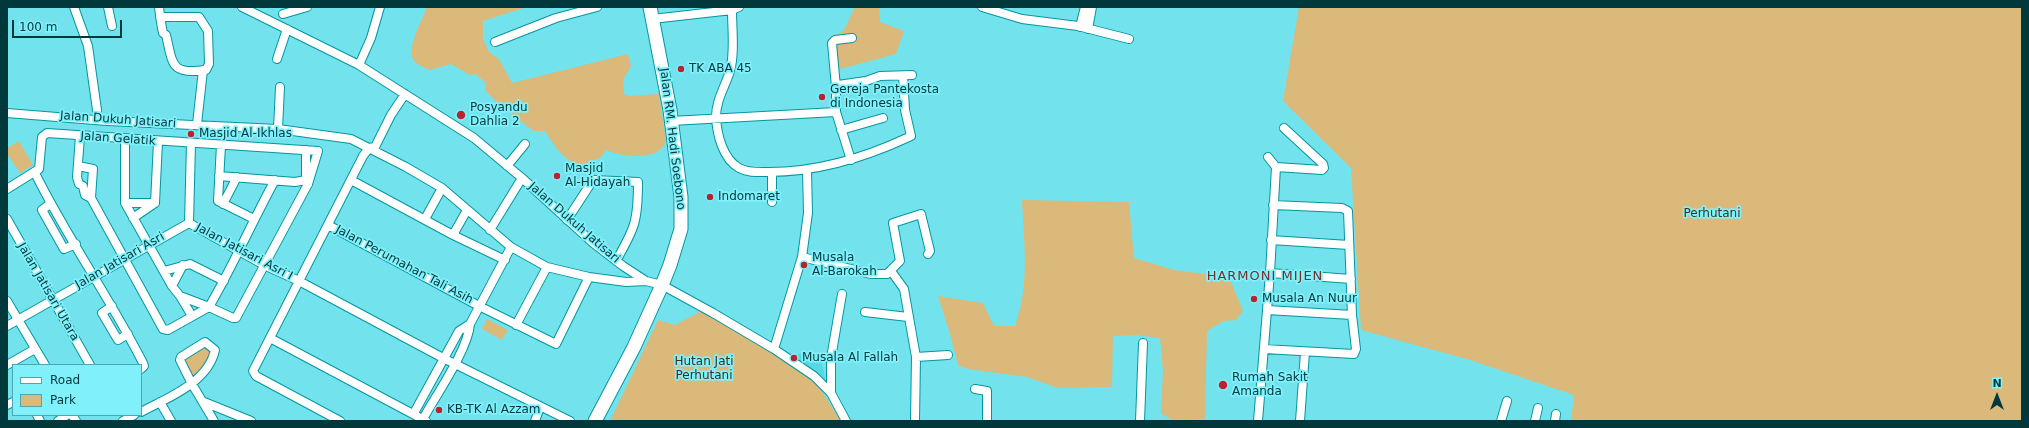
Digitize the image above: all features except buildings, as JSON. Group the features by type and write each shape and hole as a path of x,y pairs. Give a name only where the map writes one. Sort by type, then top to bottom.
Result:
{"main road":[{"name":"Jalan RM. Hadi Soebono","path":"595,421 634,347 662,285 677,247 681,228 681,197 671,121 651,13"}],"street":[{"path":"74,7 88,46 98,110"},
{"path":"108,7 112,26"},
{"path":"159,7 160,17 163,33 166,35 174,66 179,69 204,70 208,68 208,31 200,17 160,17"},
{"name":"Jalan Dukuh Jatisari","path":"242,7 359,65 474,138 616,261 646,281"},
{"path":"278,24 282,11 307,7"},
{"path":"359,65 371,38 380,7"},
{"path":"495,42 556,18 597,7"},
{"path":"982,7 1022,19 1084,28 1129,39"},
{"path":"1084,28 1085,7"},
{"path":"1084,28 1092,7"},
{"path":"651,13 735,9 731,67 718,98 716,118 724,151 727,157 734,165 747,171 772,172 807,170 851,160 886,148 911,136 905,110 903,76"},
{"path":"277,59 287,29"},
{"path":"851,160 836,112 836,87 832,43 835,40 852,38"},
{"path":"197,124 204,70"},
{"path":"836,87 842,84 866,81 880,76 912,75"},
{"path":"278,129 280,87"},
{"path":"369,148 375,147 391,115 405,94"},
{"path":"671,121 836,112"},
{"name":"Jalan Dukuh Jatisari","path":"7,113 107,121 197,124 278,129 347,138 369,148 442,188 511,247 547,267 589,277 626,282 646,281 662,285 774,349 814,376 831,394"},
{"path":"841,130 883,118"},
{"path":"1276,168 1322,170 1324,168 1323,164 1284,128"},
{"name":"Jalan Gelatik","path":"35,173 41,165 42,137 44,135 80,136 318,151 307,182"},
{"path":"80,136 78,166 79,184 83,186 85,194 91,198 163,329 168,330 209,308 240,251 254,219 275,180"},
{"path":"125,139 125,202 172,286 192,316"},
{"path":"155,203 158,142"},
{"path":"189,223 191,143"},
{"path":"508,166 525,144"},
{"path":"221,145 217,198 223,204 254,219"},
{"name":"Jalan Perumahan Tali Asih","path":"340,421 254,375 253,371 363,156 369,148"},
{"path":"180,296 229,317 236,318 307,182 306,150"},
{"path":"1258,421 1270,273 1276,168 1268,157"},
{"path":"78,166 93,169 91,198"},
{"path":"774,349 802,256 808,212 807,170"},
{"path":"772,172 772,202"},
{"path":"7,189 35,173 50,204 76,244 128,334 143,363 144,366 142,368"},
{"path":"219,176 307,182"},
{"path":"223,204 237,177"},
{"name":"Jalan Dukuh Jatisari","path":"490,230 522,178"},
{"path":"351,180 425,218 453,235 504,260"},
{"path":"567,220 593,180 638,182 638,207 633,232 616,261"},
{"path":"425,218 442,188"},
{"path":"125,202 155,203"},
{"path":"133,218 155,203"},
{"path":"50,204 42,210 64,249 76,244"},
{"path":"1264,348 1305,352 1354,354 1356,349 1352,314 1349,213 1345,209 1273,205"},
{"path":"453,235 467,210"},
{"path":"802,256 871,274 883,274 891,271 900,261 894,222 921,214 930,251 928,254"},
{"name":"Jalan Jatisari Utara","path":"7,219 89,364"},
{"name":"Jalan Jatisari Asri","path":"7,326 52,299 125,260 149,244 189,223"},
{"name":"Jalan Jatisari Asri I","path":"189,223 264,265 299,281"},
{"name":"Jalan Perumahan Tali Asih","path":"328,225 479,306 556,344 589,277"},
{"path":"1271,240 1349,245"},
{"name":"Jalan Perumahan Tali Asih","path":"479,306 511,247"},
{"path":"164,271 190,264 224,281"},
{"path":"172,286 183,265"},
{"path":"516,324 547,267"},
{"path":"891,271 904,289 916,357 916,421"},
{"path":"1270,273 1351,279"},
{"path":"299,281 443,358 570,421"},
{"path":"842,294 830,358 831,394 846,421"},
{"path":"7,301 44,364"},
{"path":"112,306 102,313 118,340 128,334"},
{"path":"470,324 479,306"},
{"path":"1267,310 1352,314"},
{"path":"865,312 908,317"},
{"name":"Jalan Perumahan Tali Asih","path":"270,338 414,416 425,420 469,334 470,324"},
{"name":"Jalan Perumahan Tali Asih","path":"414,416 443,358 459,331 470,324"},
{"path":"142,411 192,384 207,368 215,352 214,348 204,342 180,358 192,384 214,421"},
{"path":"1140,421 1143,343"},
{"path":"7,365 35,349"},
{"path":"1300,421 1305,352"},
{"path":"916,357 948,355"},
{"path":"975,389 987,391 988,421"},
{"path":"1501,421 1507,401"},
{"path":"160,402 171,421"},
{"path":"204,402 251,421"},
{"path":"535,421 540,407"},
{"path":"1535,421 1538,408"},
{"path":"122,421 132,416"}],"shaded area":[{"path":"792,354 802,354 813,359 817,358 821,360 826,381 823,384 789,359"}],"green space":[{"path":"427,7 527,7 483,21 483,39 489,52 499,59 512,83 628,54 631,66 623,80 624,94 629,96 659,94 666,141 662,148 648,155 639,156 630,156 606,150 600,158 579,166 573,163 559,152 545,131 535,131 531,129 494,100 486,91 485,82 475,74 470,75 451,64 430,70 416,63 413,58 413,44 418,27"},
{"path":"855,7 879,7 880,22 904,31 896,54 840,69 830,69 828,41 844,30"},
{"name":"Perhutani","path":"1299,7 2022,7 2022,421 1571,421 1574,395 1470,360 1361,330 1351,168 1283,101"},
{"path":"19,141 33,165 20,173 7,154 7,148"},
{"path":"1022,200 1129,202 1134,258 1174,270 1229,277 1243,311 1236,320 1224,321 1207,331 1205,419 1173,421 1161,413 1163,370 1160,338 1135,335 1113,336 1112,387 1058,388 1027,377 968,369 958,365 938,296 983,303 994,326 1015,326 1023,295 1025,264"},
{"name":"Hutan Jati Perhutani","path":"705,309 812,376 841,421 610,421 658,320 675,325"},
{"path":"487,319 508,330 502,340 482,329"},
{"path":"204,343 212,351 203,369 192,376 181,359"}],"place":[{"name":"TK ABA 45","path":"681,69"},
{"name":"Gereja Pantekosta di Indonesia","path":"822,97"},
{"name":"Posyandu Dahlia 2","path":"461,115"},
{"name":"Masjid Al-Ikhlas","path":"191,134"},
{"name":"Masjid Al-Hidayah","path":"557,176"},
{"name":"Indomaret","path":"710,197"},
{"name":"Musala Al-Barokah","path":"804,265"},
{"name":"Musala An Nuur","path":"1254,299"},
{"name":"Musala Al Fallah","path":"794,358"},
{"name":"Rumah Sakit Amanda","path":"1223,385"},
{"name":"KB-TK Al Azzam","path":"439,410"}],"district":[{"name":"HARMONI MIJEN","path":"1265,277"}]}
